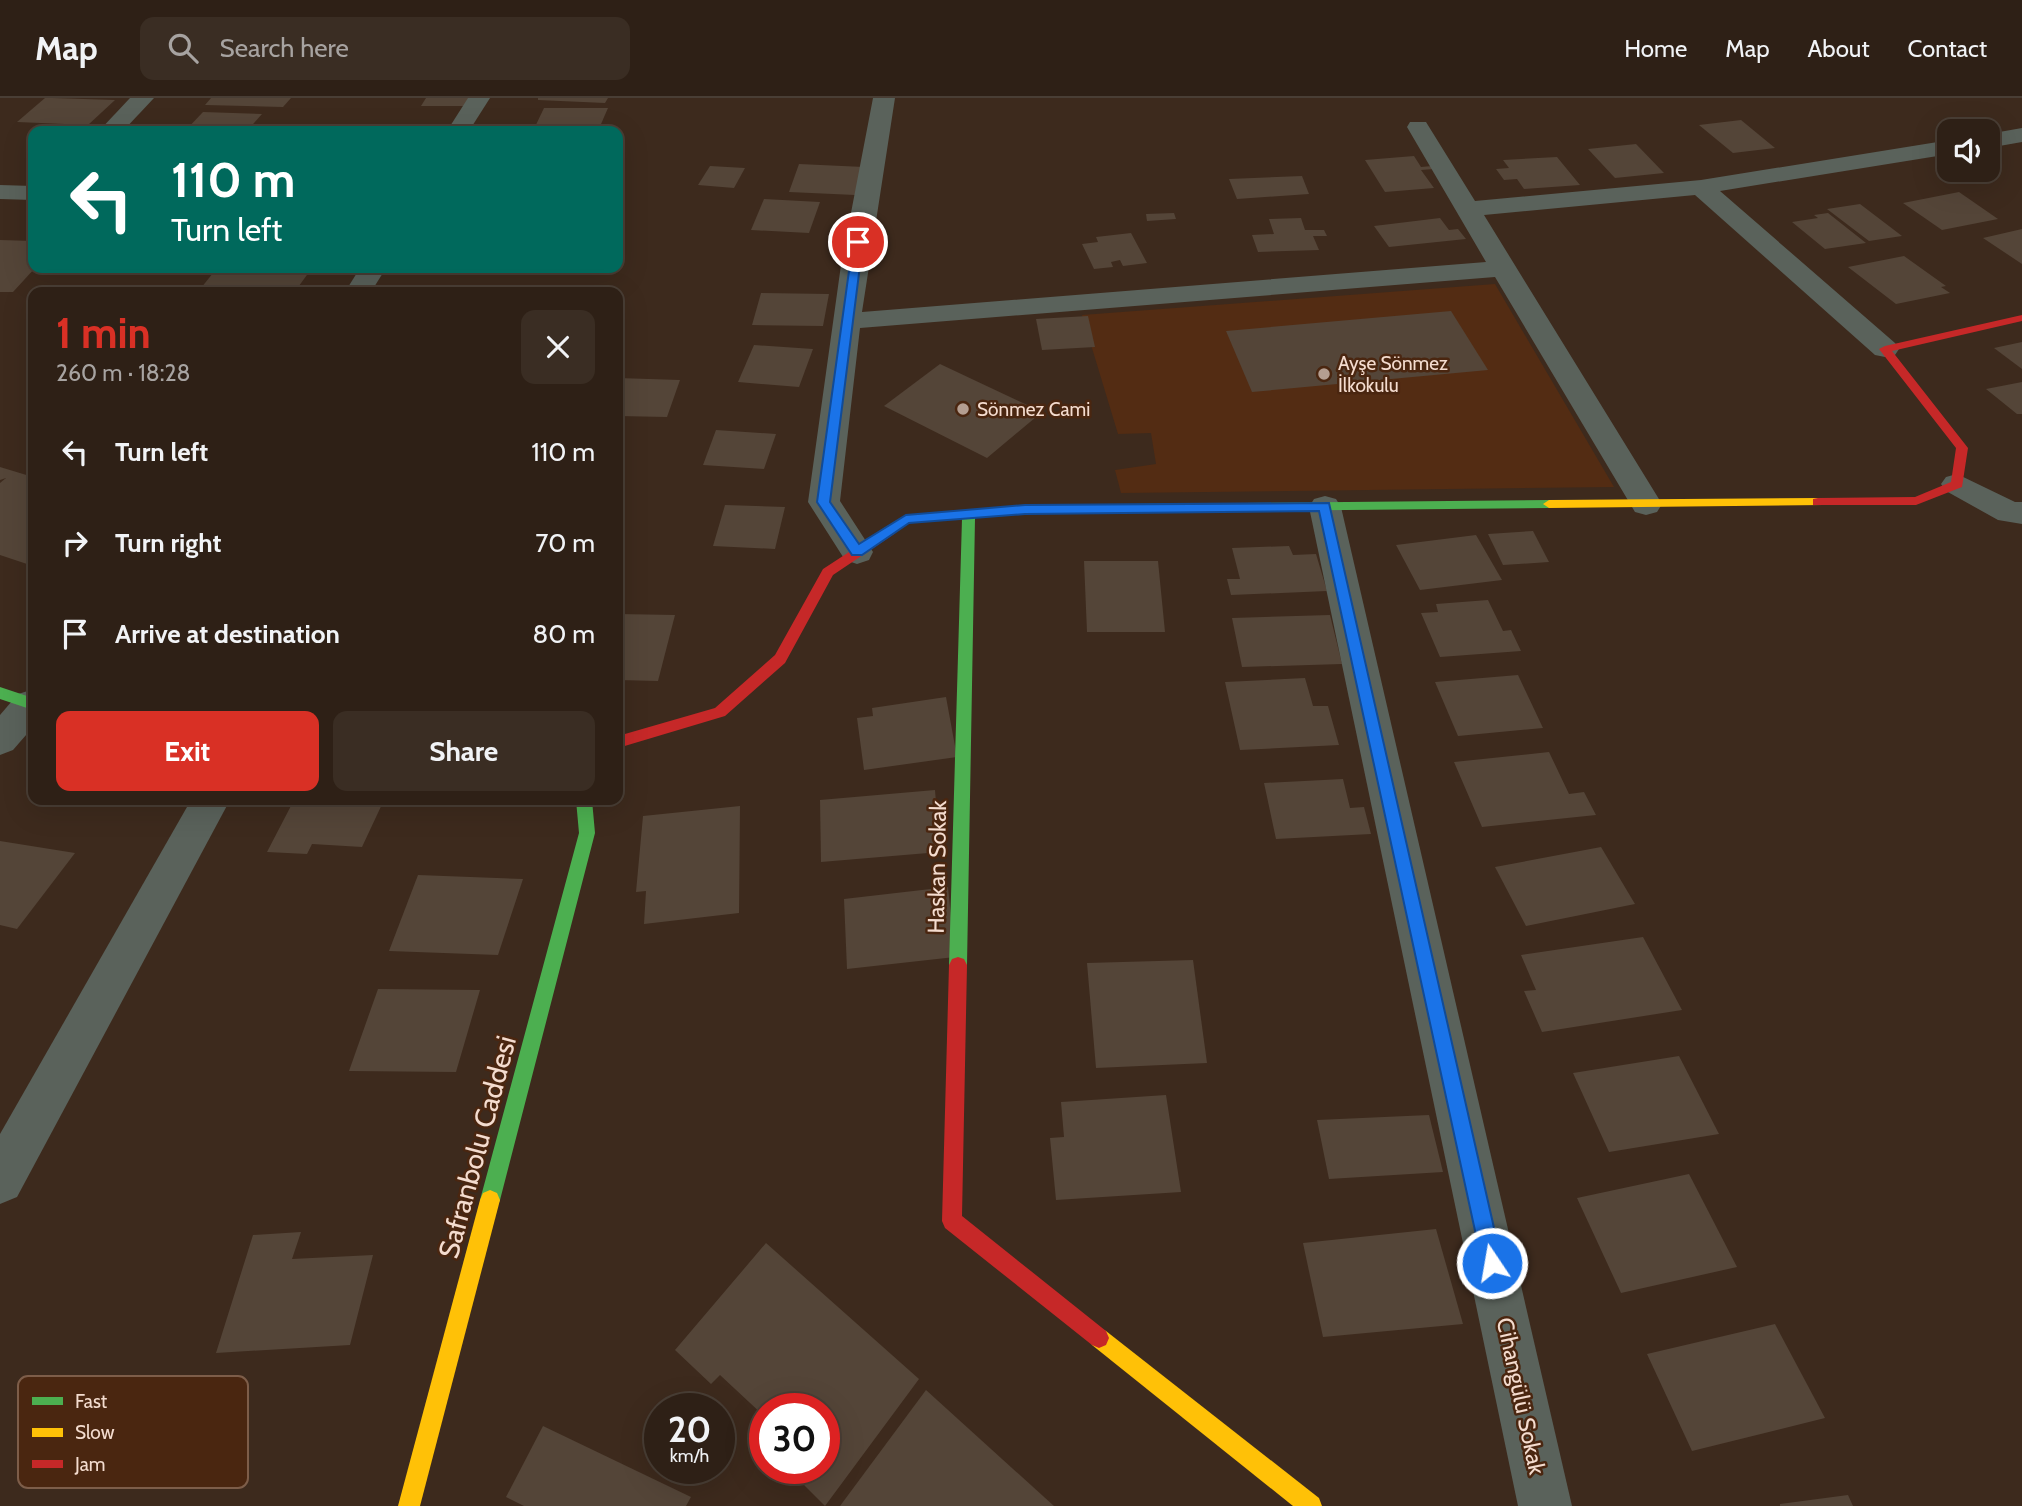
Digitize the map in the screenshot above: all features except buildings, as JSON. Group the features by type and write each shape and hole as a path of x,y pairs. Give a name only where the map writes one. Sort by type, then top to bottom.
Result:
{"street":[{"path":"115,126 143,98"},
{"path":"461,126 479,98"},
{"path":"857,552 824,502 854,265 884,98"},
{"path":"1418,127 1646,504"},
{"path":"2000,139 2022,135"},
{"path":"1468,209 1701,187 1937,149"},
{"path":"1701,187 1885,349 1962,448 1956,484"},
{"path":"0,192 28,193"},
{"path":"847,321 1505,268"},
{"path":"1885,349 2022,318"},
{"path":"623,741 720,712 780,659 828,572 906,519 1025,509 1916,502 1956,484"},
{"path":"1956,484 2009,512 2022,513"},
{"name":"Cihangülü Sokak","path":"1325,507 1545,1506"},
{"name":"Haskan Sokak","path":"969,514 952,1221 1311,1506"},
{"path":"0,740 22,700"},
{"path":"0,1180 208,805"},
{"name":"Safranbolu Caddesi","path":"409,1506 587,833 584,805"}],"shaded area":[{"name":"Ayşe Sönmez İlkokulu","path":"1495,284 1614,487 1121,493 1115,470 1156,464 1151,433 1118,434 1082,315"}],"traffic: fast":[{"path":"889,531 906,519 1025,509 1549,504"},
{"path":"958,965 969,514"},
{"path":"0,693 28,702"},
{"path":"490,1200 587,833 584,805"}],"traffic: slow":[{"path":"1549,504 1818,502"},
{"path":"409,1506 490,1200"},
{"path":"1099,1338 1311,1506"}],"traffic: jam":[{"path":"1818,502 1916,501 1957,484 1962,448 1885,349 2022,318"},
{"path":"623,741 720,712 780,659 828,572 889,531"},
{"path":"958,965 952,1221 1099,1338"}],"place":[{"name":"Ayşe Sönmez İlkokulu","path":"1324,374"},
{"name":"Sönmez Cami","path":"963,409"}],"route":[{"path":"858,242 824,502 857,552 906,519 1025,509 1325,507 1492,1263"}]}
